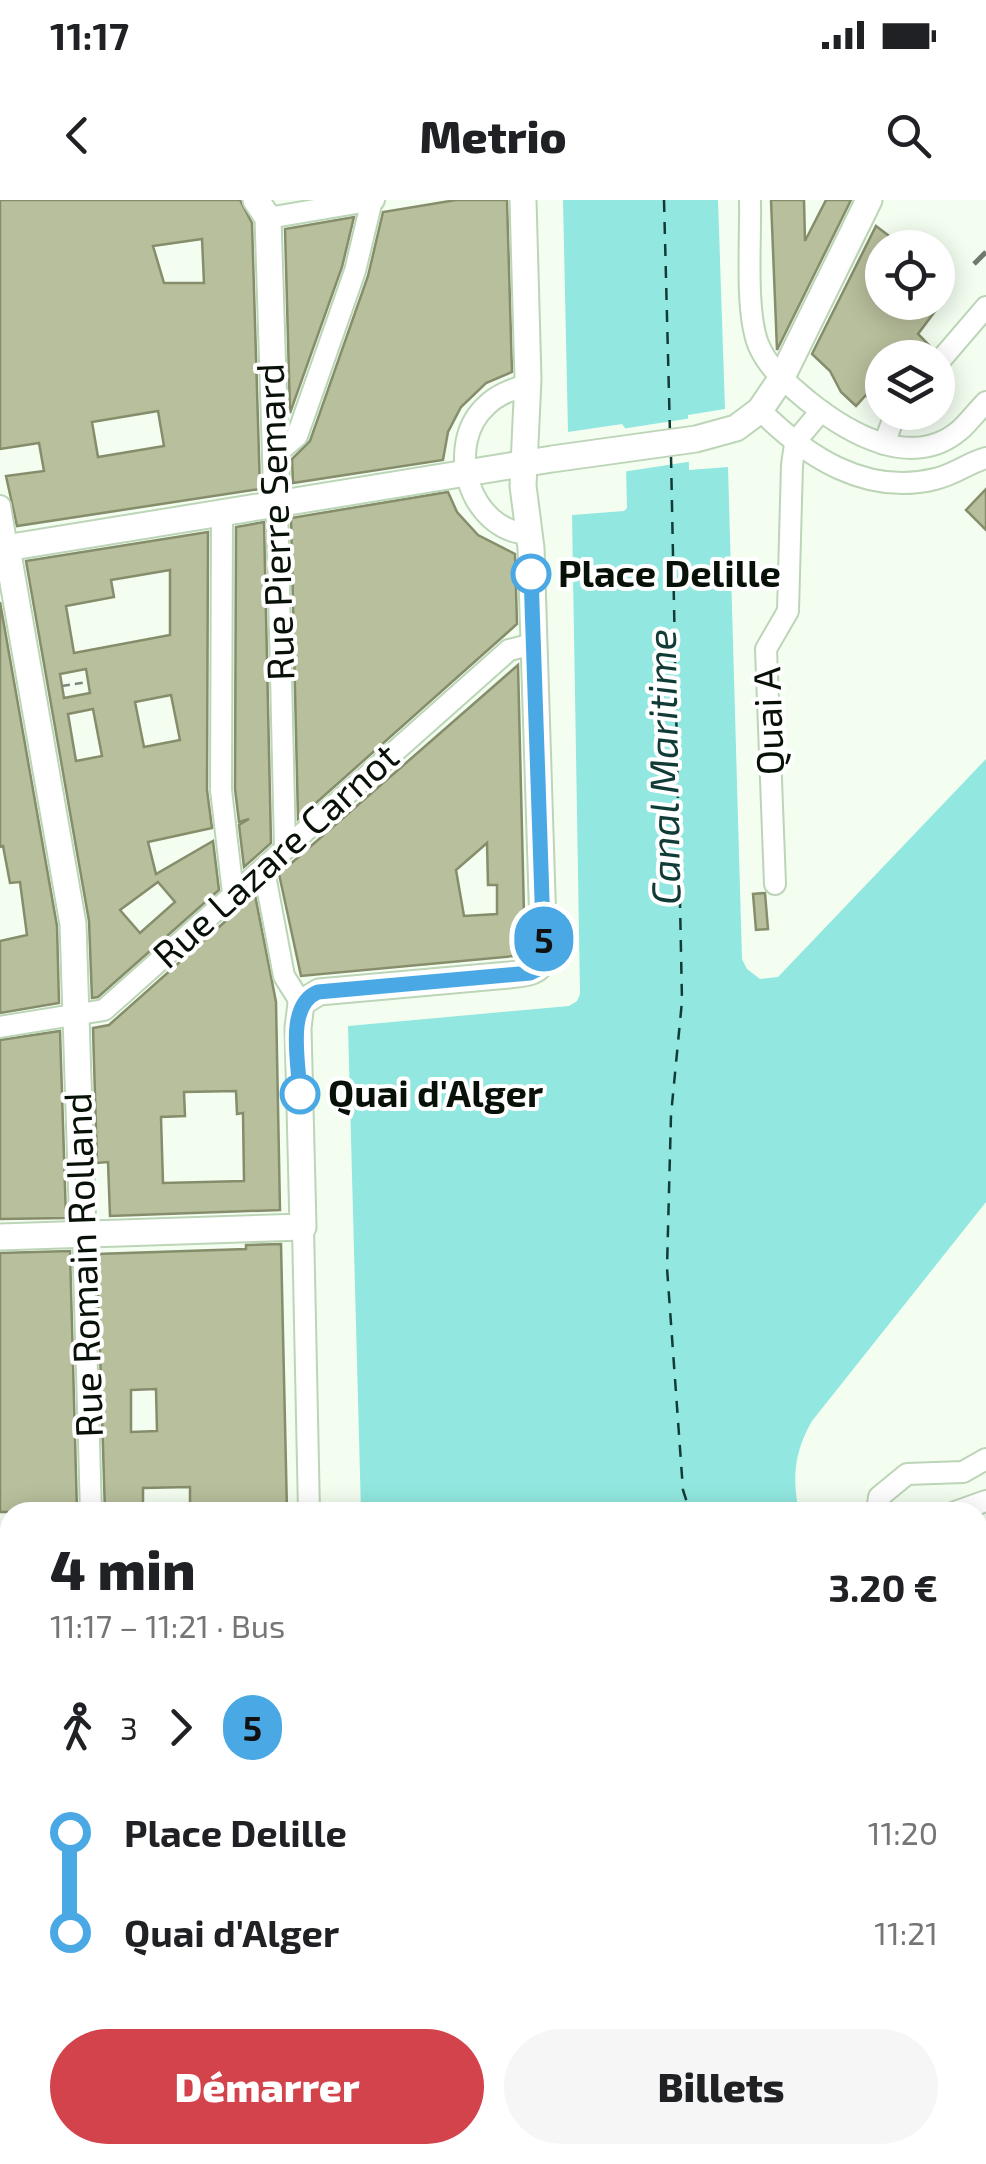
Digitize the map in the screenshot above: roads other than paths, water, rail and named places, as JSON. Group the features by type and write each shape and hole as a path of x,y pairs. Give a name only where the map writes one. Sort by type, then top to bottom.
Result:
{"main road":[{"path":"0,1236 302,1227 298,1028 301,1003 318,992 530,973 540,968 544,958 530,534 523,486 528,382 523,200"},
{"path":"4,548 696,439 736,428 760,410 781,379 870,200"},
{"name":"Rue Pierre Semard","path":"262,209 277,504"},
{"name":"Rue Romain Rolland","path":"4,548 73,924 84,1232"}],"street":[{"path":"262,209 373,200 355,270 296,436 275,455"},
{"path":"750,200 752,326 771,368 781,379 821,411 874,441 908,447 934,443 958,432 986,402"},
{"path":"955,343 986,307"},
{"path":"528,382 498,396 477,416 465,443 465,474 478,506 490,521 504,529 530,534"},
{"path":"760,410 795,443 862,479 912,483 950,475 986,458"},
{"path":"795,443 821,411"},
{"path":"845,473 882,430"},
{"name":"Quai A","path":"775,884 766,649 788,611 795,443"},
{"name":"Rue Pierre Semard","path":"277,504 285,848"},
{"path":"0,506 4,548"},
{"path":"222,513 221,790 233,893"},
{"name":"Rue Lazare Carnot","path":"0,1027 104,1010 508,650 533,644"},
{"path":"264,870 284,976 301,1003"},
{"path":"302,1227 309,1502"},
{"name":"Rue Romain Rolland","path":"84,1232 90,1502"},
{"path":"878,1502 907,1474 963,1472 986,1459"}],"water":[{"name":"Canal Maritime","path":"563,200 718,200 725,409 688,415 689,470 728,467 742,959 747,969 760,979 778,977 986,759 986,1202 812,1421 796,1465 798,1502 361,1502 348,1026 569,1006 580,994 572,515 627,508 622,424 568,432"}],"railway":[{"path":"974,264 986,252"}],"place":[{"name":"Place Delille","path":"531,574"},
{"name":"Quai d'Alger","path":"300,1094"}]}
